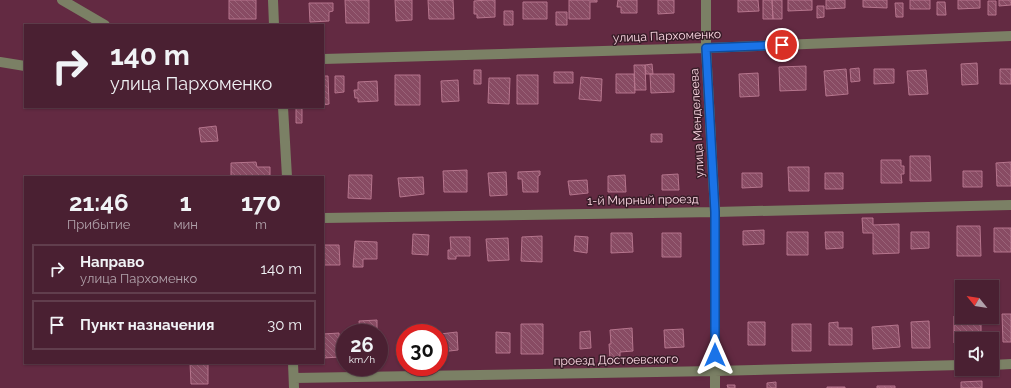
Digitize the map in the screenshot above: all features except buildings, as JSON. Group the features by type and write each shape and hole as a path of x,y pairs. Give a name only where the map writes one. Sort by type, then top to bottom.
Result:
{"street":[{"path":"62,0 103,24"},
{"path":"274,0 274,24"},
{"name":"улица Менделеева","path":"706,0 706,48 715,212 715,388"},
{"name":"улица Пархоменко","path":"324,59 706,48 1011,36"},
{"path":"0,62 24,66"},
{"path":"282,108 286,176"},
{"name":"1-й Мирный проезд","path":"324,218 715,212 1011,205"},
{"path":"293,364 294,383"},
{"path":"999,364 1011,364"},
{"name":"проезд Достоевского","path":"294,383 955,365"}],"route":[{"path":"715,355 715,212 706,48 782,45"}]}
